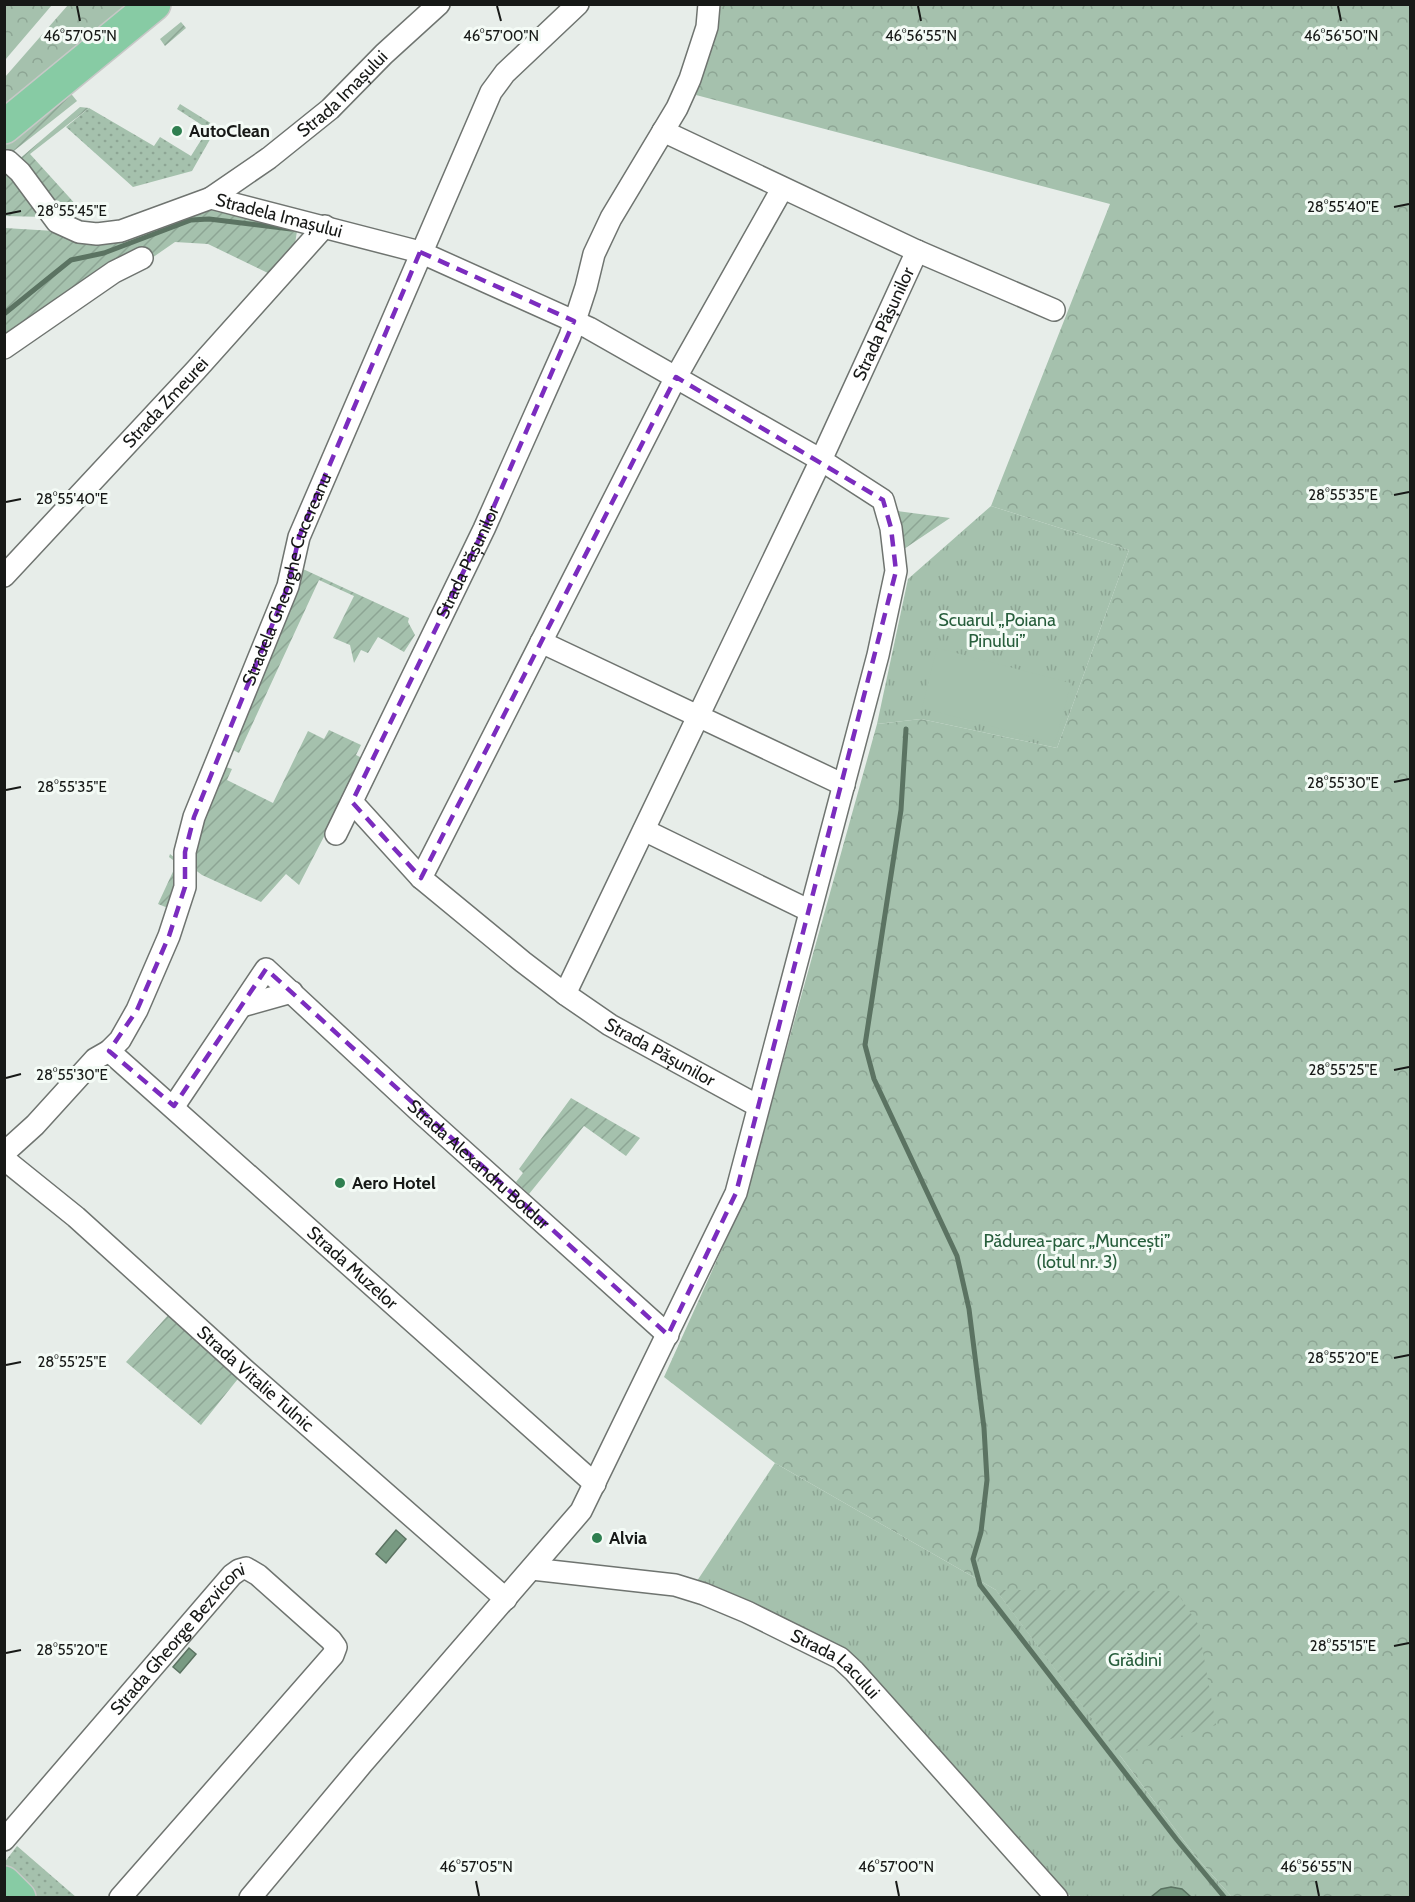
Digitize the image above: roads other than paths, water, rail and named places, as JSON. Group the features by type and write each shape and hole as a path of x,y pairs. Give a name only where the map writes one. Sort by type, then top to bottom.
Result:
{"main road":[{"path":"4,128 154,4"},
{"path":"4,1883 19,1898"}],"street":[{"name":"Strada Imașului","path":"211,198 269,158 330,110 384,54 439,4"},
{"name":"Stradela Gheorghe Cucereanu","path":"4,1153 35,1125 95,1059 110,1051 120,1040 137,1010 169,936 185,887 185,852 194,817 288,586 303,526 420,252 426,244 491,92 505,73 579,4"},
{"name":"Strada Pășunilor","path":"336,834 484,529 570,336 594,254 611,218 677,108 690,79 707,27 709,4"},
{"name":"Strada Pășunilor","path":"663,131 917,251 1054,310"},
{"name":"Stradela Imașului","path":"4,161 8,161 20,172 57,222 78,232 97,234 121,231 211,198 420,252 574,321"},
{"path":"421,878 676,377 782,189"},
{"name":"Strada Zmeurei","path":"4,576 196,370 325,226"},
{"name":"Strada Pășunilor","path":"565,994 821,460 917,251"},
{"path":"4,348 114,272 142,258"},
{"path":"250,1898 362,1764 581,1511 668,1335 736,1193 878,655 896,571 891,528 882,500 821,460 574,321"},
{"path":"541,642 844,785"},
{"name":"Strada Pășunilor","path":"352,802 421,878 565,994 610,1025 758,1106"},
{"path":"644,830 810,911"},
{"name":"Strada Alexandru Boldur","path":"174,1106 266,969 419,1111 668,1335"},
{"path":"242,1006 292,992"},
{"name":"Strada Muzelor","path":"110,1051 595,1484"},
{"name":"Strada Vitalie Tulnic","path":"4,1159 76,1217 506,1599"},
{"name":"Strada Gheorge Bezviconi","path":"4,1840 232,1575 246,1568 258,1575 331,1640 336,1647 333,1655 120,1898"},
{"name":"Strada Lacului","path":"532,1569 675,1585 747,1612 840,1658 1057,1898"}],"waterway":[{"path":"4,314 71,260 104,253 191,220 209,219 291,229"},
{"path":"906,729 901,810 865,1045 874,1079 957,1256 969,1309 984,1428 987,1480 981,1532 973,1559 980,1585 1177,1840 1225,1898"}],"place":[{"name":"AutoClean","path":"177,131"},
{"name":"Aero Hotel","path":"340,1183"},
{"name":"Alvia","path":"597,1538"}],"park label":[{"name":"Scuarul „Poiana Pinului”","path":"997,630"},
{"name":"Pădurea-parc „Muncești” (lotul nr. 3)","path":"1077,1251"},
{"name":"Grădini","path":"1135,1660"}]}
